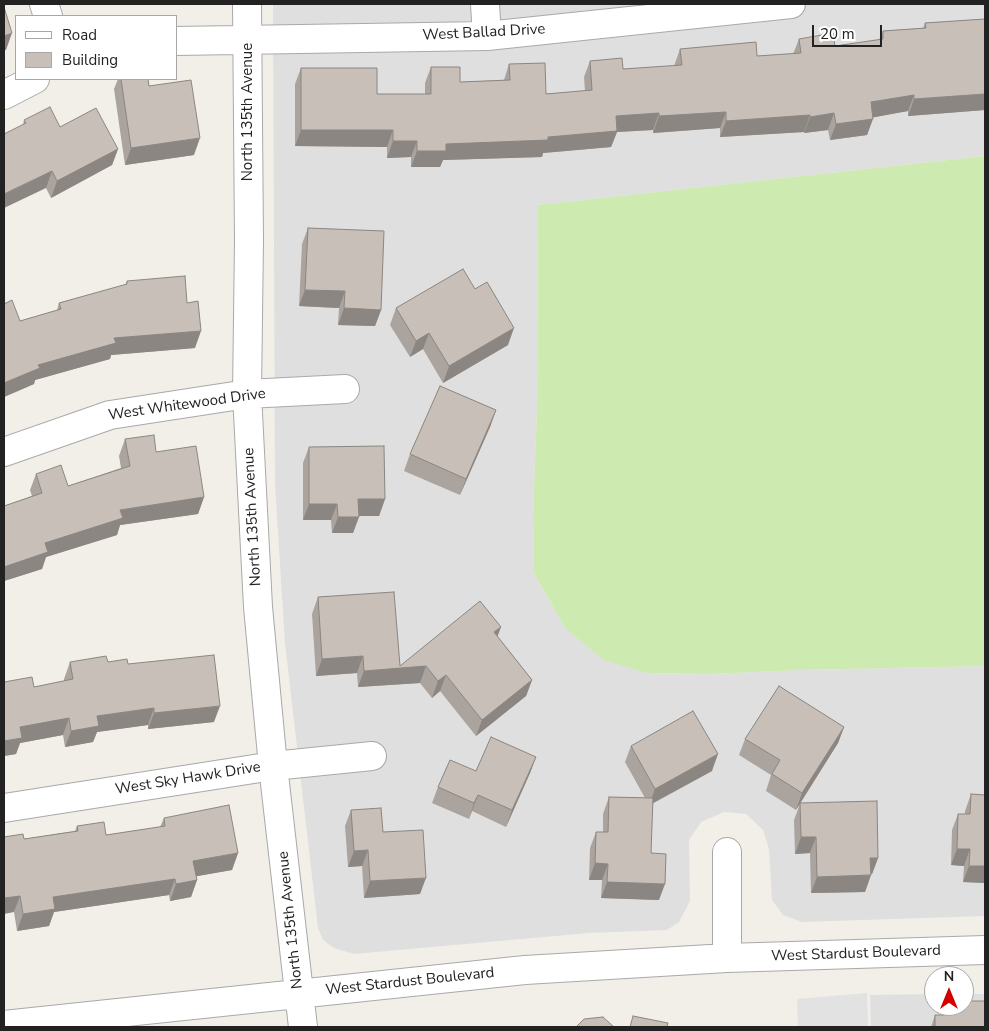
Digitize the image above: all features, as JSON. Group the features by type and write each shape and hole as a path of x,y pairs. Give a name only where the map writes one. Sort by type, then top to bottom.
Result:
{"street":[{"name":"North 135th Avenue","path":"247,4 247,394 258,607 273,766 303,1027"},
{"path":"485,4 488,36"},
{"name":"West Ballad Drive","path":"178,41 488,36 791,4"},
{"path":"4,95 33,80"},
{"name":"West Whitewood Drive","path":"4,452 110,415 247,394 345,389"},
{"name":"West Sky Hawk Drive","path":"4,808 273,766 372,756"},
{"path":"727,852 727,958"},
{"name":"West Stardust Boulevard","path":"4,1025 525,970 727,958 985,950"}],"shaded area":[{"path":"273,4 985,4 985,156 538,205 537,410 533,516 534,573 565,628 647,673 710,674 985,666 985,916 802,922 783,915 772,900 769,849 763,830 746,814 724,812 701,822 689,840 690,901 679,922 667,930 589,933 354,954 334,948 323,940 318,928 285,643 275,486"},
{"path":"867,993 868,1027 798,1027 797,999"},
{"path":"924,994 924,1016 974,1016 974,994 985,994 985,1027 871,1027 870,995"}],"green space":[{"path":"985,156 985,666 710,674 647,673 604,660 565,628 534,573 533,516 537,410 538,205"}],"building":[{"path":"4,7 12,33 4,36"},
{"path":"985,19 985,94 914,99 914,95 871,102 873,119 836,124 834,113 810,117 810,115 726,121 726,112 659,116 659,113 616,116 617,131 548,137 548,140 446,144 446,151 417,151 417,141 393,141 393,130 301,130 301,68 377,68 377,94 431,94 431,67 460,67 460,82 510,80 509,64 545,63 546,94 592,90 590,61 622,58 623,69 682,65 680,49 756,42 757,56 801,53 799,39 833,33 835,46 883,39 883,31 926,28 925,23"},
{"path":"121,80 148,80 149,86 191,80 200,138 131,148"},
{"path":"50,107 60,127 96,108 118,149 57,181 52,171 4,194 4,134 26,123 24,120"},
{"path":"308,228 384,231 381,310 344,308 345,291 305,290"},
{"path":"463,269 475,289 487,282 514,328 449,366 429,333 416,341 396,308"},
{"path":"185,276 187,303 198,301 201,331 114,338 116,343 38,365 40,368 4,383 4,304 12,300 20,321 61,309 59,303 127,284 127,281"},
{"path":"440,386 496,410 466,479 410,454"},
{"path":"154,435 156,452 196,446 204,497 120,510 123,518 45,543 48,552 4,567 4,506 42,493 36,474 61,465 68,486 130,466 125,439"},
{"path":"384,446 385,499 358,499 359,517 338,517 337,504 309,504 309,447"},
{"path":"394,592 400,666 480,601 501,627 494,632 532,680 482,720 446,675 438,681 426,666 364,671 363,656 322,659 318,597"},
{"path":"214,655 220,706 154,713 154,708 97,716 99,726 71,731 69,718 20,727 22,738 4,741 4,682 32,677 34,687 73,679 70,662 106,656 108,662 127,659 128,664"},
{"path":"779,686 844,727 802,793 772,774 780,760 745,739"},
{"path":"693,711 718,754 655,789 631,746"},
{"path":"491,737 536,757 512,810 478,795 474,803 438,787 450,760 476,771"},
{"path":"971,794 985,795 985,866 969,866 970,849 957,849 958,814 970,814"},
{"path":"609,797 653,798 651,853 666,854 665,884 607,882 608,864 595,863 596,832 608,832"},
{"path":"877,801 878,858 870,858 871,875 817,877 816,837 801,837 800,803"},
{"path":"229,805 238,853 193,861 197,880 176,884 175,879 53,897 55,909 23,914 20,896 4,898 4,837 23,834 24,839 78,831 77,826 104,822 106,835 165,826 164,818"},
{"path":"381,808 383,832 423,830 426,878 370,881 368,850 354,851 351,810"},
{"path":"974,1001 985,1001 985,1027 935,1027 935,1016 974,1016"},
{"path":"633,1016 668,1023 667,1027 630,1027"},
{"path":"603,1017 614,1027 576,1027 584,1019"}]}
